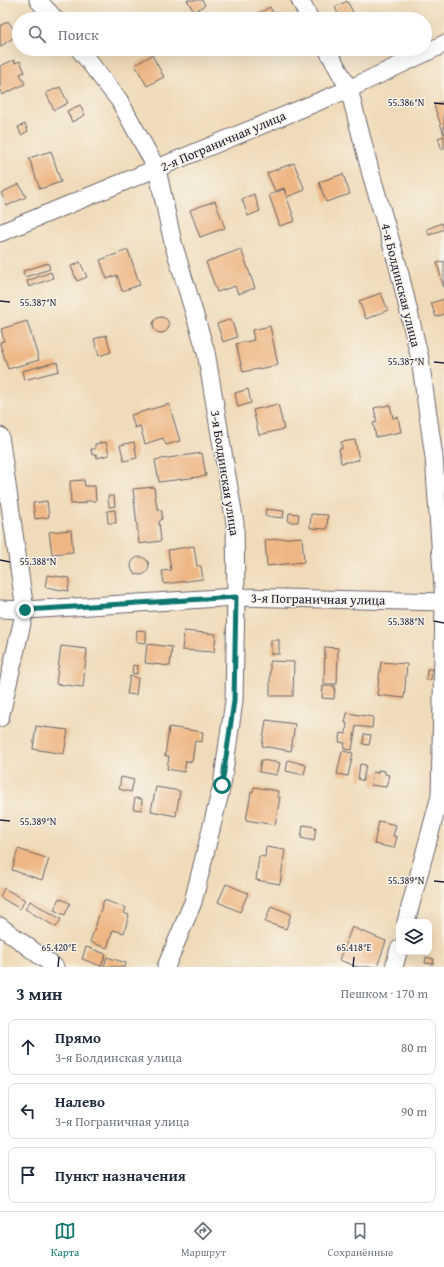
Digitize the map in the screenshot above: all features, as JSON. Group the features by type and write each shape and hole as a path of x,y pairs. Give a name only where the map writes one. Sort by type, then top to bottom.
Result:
{"street":[{"path":"38,0 49,12"},
{"path":"300,0 306,12"},
{"name":"2-я Пограничная улица","path":"432,50 444,44"},
{"name":"3-я Болдинская улица","path":"84,56 119,100 157,169 173,243 206,352 235,523 236,597 234,701 222,785 193,902 166,967"},
{"name":"4-я Болдинская улица","path":"331,56 349,89 371,174 398,266 420,359 434,457 444,602"},
{"name":"2-я Пограничная улица","path":"0,234 349,89 419,56"},
{"path":"0,436 25,610 0,718"},
{"name":"3-я Пограничная улица","path":"0,609 25,610 236,597 444,602"},
{"path":"407,919 440,796 444,606"},
{"path":"0,926 55,967"},
{"path":"394,967 397,955"}],"building":[{"path":"187,0 202,0 205,5 194,12"},
{"path":"347,1 353,12 337,12 335,7"},
{"path":"270,7 272,12 261,12"},
{"path":"8,21 12,27 12,39 0,47 0,26"},
{"path":"153,56 164,77 147,86 135,65"},
{"path":"14,60 15,63 20,61 25,72 20,74 25,84 2,95 0,90 0,66"},
{"path":"60,87 68,103 54,110 46,93"},
{"path":"444,101 444,135 434,105"},
{"path":"80,105 85,115 72,122 67,111"},
{"path":"25,124 28,131 21,135 18,127"},
{"path":"444,136 444,149 442,150 438,138"},
{"path":"51,151 61,182 40,189 29,158"},
{"path":"294,163 305,190 287,197 284,188 275,191 267,173"},
{"path":"343,174 350,194 326,202 319,182"},
{"path":"19,184 26,197 7,206 1,193"},
{"path":"284,189 295,221 280,226 269,195"},
{"path":"254,194 260,211 248,216 242,199"},
{"path":"215,201 225,228 200,237 190,210"},
{"path":"442,223 444,229 429,235 427,229"},
{"path":"241,249 255,288 238,294 235,286 217,292 206,262"},
{"path":"128,250 140,285 122,291 117,275 107,279 100,260"},
{"path":"444,261 444,288 437,263"},
{"path":"80,262 87,277 77,281 71,266"},
{"path":"48,263 50,269 25,277 23,271"},
{"path":"51,272 53,278 29,287 27,281"},
{"path":"381,293 388,310 366,319 359,301"},
{"path":"444,299 444,314 436,317 431,303"},
{"path":"161,317 167,319 169,325 167,331 161,333 155,331 153,325 155,319"},
{"path":"231,319 237,337 223,342 217,324"},
{"path":"27,321 39,360 8,369 0,344 0,342 4,341 1,329"},
{"path":"270,326 278,365 243,372 236,344 254,340 252,330"},
{"path":"106,335 111,352 99,356 94,339"},
{"path":"57,362 59,371 24,380 22,371"},
{"path":"248,389 251,403 238,407 235,393"},
{"path":"169,404 180,441 166,445 163,438 145,444 140,426 135,428 131,415"},
{"path":"278,404 284,429 259,435 253,410"},
{"path":"390,405 393,418 398,417 401,432 376,437 373,423 377,422 374,408"},
{"path":"355,440 359,460 341,463 339,449 342,449 341,442"},
{"path":"106,442 109,455 97,458 96,454 92,455 91,449 95,449 95,444"},
{"path":"134,442 137,458 124,461 120,445"},
{"path":"202,453 206,476 159,482 155,460"},
{"path":"84,480 85,486 95,486 96,501 85,501 86,503 71,504 70,481"},
{"path":"154,487 157,508 162,511 162,519 159,522 161,541 139,544 133,489"},
{"path":"108,496 114,496 115,506 109,507"},
{"path":"47,501 49,517 35,519 33,503"},
{"path":"266,509 284,511 283,518 265,516"},
{"path":"115,510 116,523 108,523 107,511"},
{"path":"289,513 299,514 298,522 288,522"},
{"path":"311,514 328,515 327,529 310,528"},
{"path":"71,530 73,552 52,554 49,532"},
{"path":"302,537 304,562 267,566 265,540"},
{"path":"194,546 197,566 201,566 203,579 164,584 162,571 171,570 168,550"},
{"path":"140,557 146,560 149,566 146,572 140,575 134,572 131,566 134,560"},
{"path":"47,575 70,578 68,591 45,587"},
{"path":"137,630 146,631 146,643 136,642"},
{"path":"184,631 216,634 214,652 182,650"},
{"path":"271,640 279,640 279,654 271,654"},
{"path":"147,644 172,647 170,666 145,663"},
{"path":"61,646 87,649 83,687 56,684"},
{"path":"325,647 338,648 337,684 324,684"},
{"path":"270,661 294,662 293,696 270,696"},
{"path":"381,662 407,664 404,698 377,695"},
{"path":"133,665 138,666 137,674 132,673"},
{"path":"427,669 432,669 431,680 426,680"},
{"path":"130,676 138,678 136,695 127,694"},
{"path":"323,686 335,686 334,699 322,698"},
{"path":"347,713 373,717 372,728 356,726 352,750 344,749 345,743 339,742 341,733 346,734 347,723 345,723"},
{"path":"266,720 295,724 291,751 262,746"},
{"path":"36,726 68,730 64,754 33,749"},
{"path":"169,727 203,732 202,742 195,741 192,762 186,761 184,772 167,769 169,756 165,756"},
{"path":"364,734 371,735 369,745 363,744"},
{"path":"342,751 353,753 348,776 337,774"},
{"path":"261,760 280,763 277,775 259,772"},
{"path":"288,760 306,765 304,775 286,771"},
{"path":"360,764 366,765 363,781 358,779"},
{"path":"378,770 385,771 385,774 389,775 386,787 371,785 373,772 378,773"},
{"path":"121,777 134,780 131,792 119,789"},
{"path":"156,787 180,791 176,816 151,811"},
{"path":"254,787 278,791 277,797 280,797 275,825 246,820 251,792 253,792"},
{"path":"135,798 142,799 141,810 133,809"},
{"path":"379,821 396,825 393,836 397,837 394,848 374,844"},
{"path":"303,825 316,827 314,841 301,838"},
{"path":"266,847 285,850 280,884 256,880 259,856 265,857"},
{"path":"18,849 49,859 42,880 12,870"},
{"path":"226,884 248,893 240,912 218,902"},
{"path":"4,888 25,900 20,909 0,897"},
{"path":"59,898 70,903 65,915 54,910"},
{"path":"104,900 126,908 124,913 129,915 124,933 113,930 107,948 90,942"},
{"path":"30,901 61,919 56,927 25,909"},
{"path":"271,906 291,914 286,929 265,922"},
{"path":"352,927 386,941 377,967 358,967 339,960"},
{"path":"86,947 106,954 101,966 82,959"},
{"path":"107,957 126,963 125,967 104,967"},
{"path":"426,957 434,959 433,964 425,963"}],"route":[{"path":"25,610 236,597 234,701 222,785"}]}
